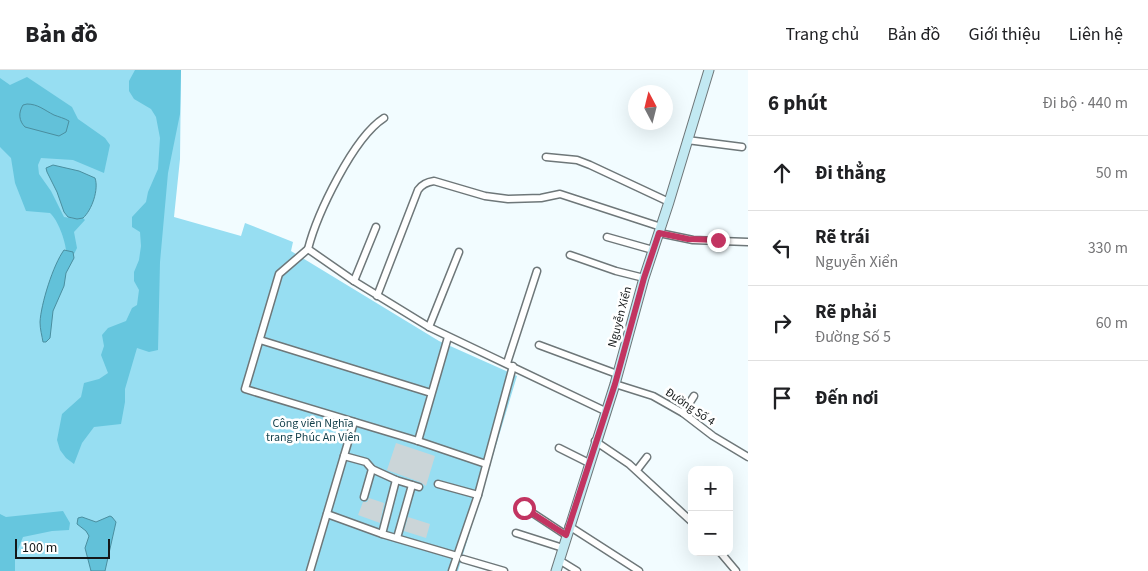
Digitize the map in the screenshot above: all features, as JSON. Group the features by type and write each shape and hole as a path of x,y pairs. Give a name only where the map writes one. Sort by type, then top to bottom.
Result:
{"main road":[{"name":"Nguyễn Xiển","path":"556,571 595,441 615,384 644,278 709,70"}],"street":[{"path":"384,118 361,142 340,175 322,209 308,249 279,274 245,389 418,441 486,464"},
{"path":"687,140 742,147"},
{"path":"546,158 577,160 669,202"},
{"path":"377,296 418,190 421,186 434,181 478,194 508,199 541,198 560,194 693,240 748,242"},
{"path":"354,281 376,227"},
{"path":"606,237 653,250"},
{"path":"308,249 377,296 429,327 605,411"},
{"path":"429,327 458,252"},
{"path":"570,255 616,271 644,278"},
{"path":"452,571 460,557 478,495 510,365 538,270"},
{"path":"418,441 448,337"},
{"path":"260,340 431,392"},
{"path":"539,345 617,374"},
{"name":"Đường Số 4","path":"615,384 654,396 683,413 708,432 748,457"},
{"path":"683,413 694,396"},
{"path":"310,571 354,422"},
{"path":"595,441 637,470 688,518"},
{"path":"559,448 589,462"},
{"path":"344,456 366,462 372,469 415,486 397,538"},
{"path":"637,470 647,457"},
{"path":"364,497 372,469"},
{"path":"382,534 396,480"},
{"path":"438,484 478,495"},
{"path":"524,508 639,571"},
{"path":"327,514 382,534 460,557 474,562 482,568 504,571"},
{"path":"516,534 563,548"},
{"path":"723,556 736,571"},
{"path":"559,560 577,571"}],"green space":[{"name":"Công viên Nghĩa trang Phúc An Viên","path":"0,70 181,70 180,159 174,217 241,236 245,223 293,242 291,251 439,341 517,376 458,571 0,571"}],"shaded area":[{"path":"135,70 181,70 180,114 168,173 160,262 158,350 149,352 137,348 125,389 121,424 94,427 82,443 74,464 60,450 57,440 62,414 81,397 84,383 99,379 108,373 101,355 104,346 102,335 108,328 126,321 132,308 137,305 139,290 134,281 134,272 139,260 141,246 140,232 132,227 132,217 146,202 148,192 158,169 160,138 156,117 151,109 134,99 129,91 129,81"},
{"path":"27,77 72,107 78,119 105,138 110,145 104,173 73,160 41,158 38,165 39,174 51,191 64,217 83,218 85,220 74,232 77,248 74,254 66,250 61,230 50,213 26,211 15,183 11,158 0,147 0,78 10,85"},
{"path":"23,105 38,106 69,121 66,132 59,136 25,127 20,120 20,114"},
{"path":"53,165 79,171 95,178 94,199 83,218 68,217 64,212 46,168"},
{"path":"64,250 73,252 74,258 66,273 64,286 53,311 50,338 43,342 40,322 43,305 48,285"},
{"path":"63,511 70,523 69,530 52,531 23,537 15,557 15,571 0,571 0,514 6,517"},
{"path":"110,516 116,522 105,571 91,571 85,548 89,536 77,524 78,518 82,517 96,522"}],"building":[{"path":"396,443 435,456 426,486 387,470"},
{"path":"369,498 384,503 380,523 358,515 363,502 367,502"},
{"path":"408,517 430,524 426,538 404,531"}],"route":[{"path":"524,508 566,535 615,384 644,278 659,233 688,239 718,240"}]}
